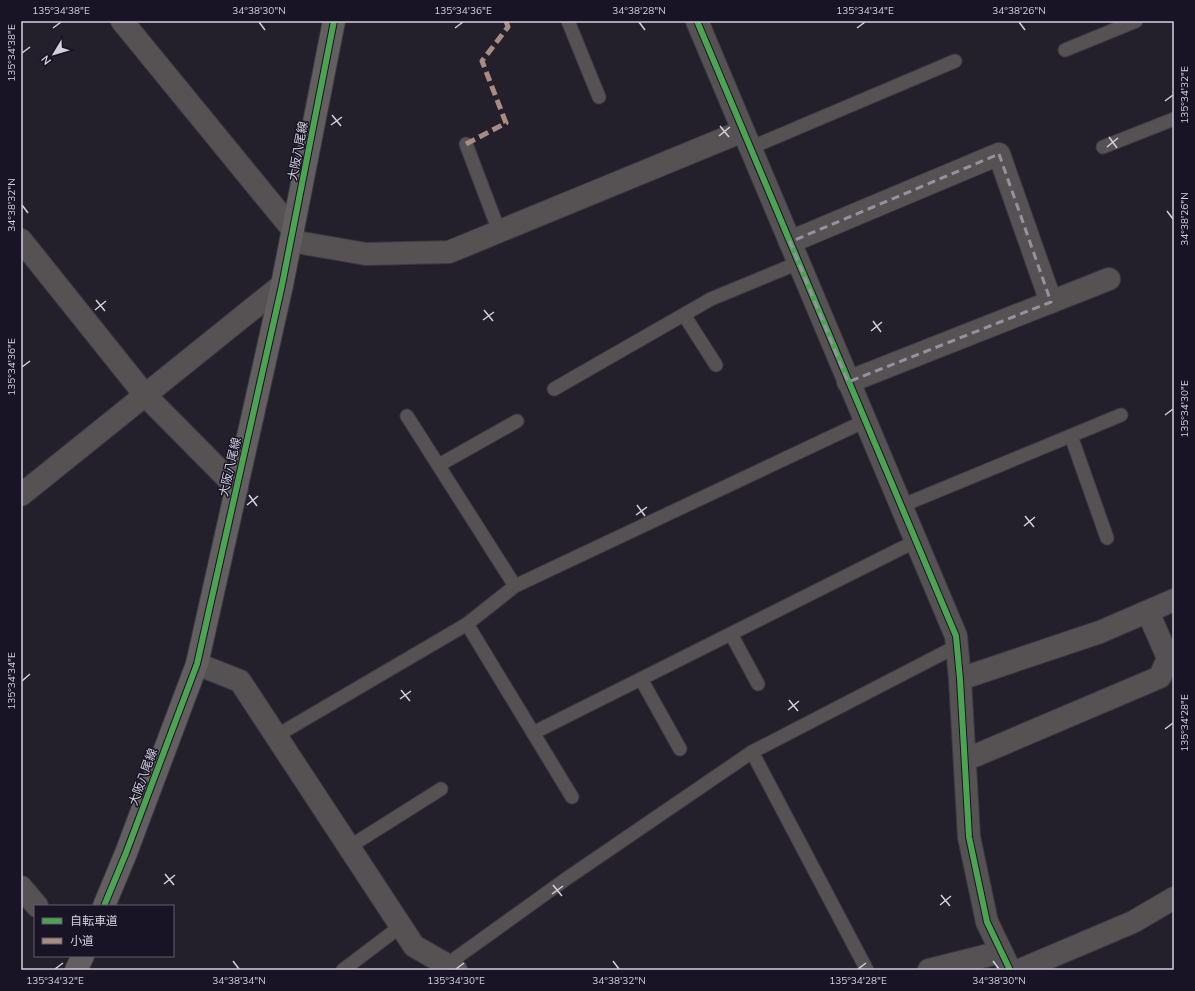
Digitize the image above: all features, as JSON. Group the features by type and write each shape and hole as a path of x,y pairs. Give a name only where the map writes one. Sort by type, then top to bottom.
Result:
{"main road":[{"name":"大阪八尾線","path":"104,905 126,853 197,664 282,285 334,21"}],"street":[{"path":"122,21 292,235 366,254 449,252 499,231 747,140"},
{"path":"699,22 798,264 956,636 960,679 969,837 987,922 1005,961 929,970"},
{"path":"790,242 999,154 1051,302"},
{"path":"21,240 146,395 237,488"},
{"path":"848,382 1109,279"},
{"path":"21,495 282,285"},
{"path":"960,679 1100,632 1174,600"},
{"path":"965,760 1160,677 1168,658 1148,612"},
{"path":"197,664 240,682 414,946 448,968"},
{"path":"21,887 36,905"},
{"path":"1020,970 1133,922 1174,898"}],"lane":[{"path":"568,21 599,97"},
{"path":"1065,50 1136,21"},
{"path":"747,140 955,61"},
{"path":"1103,147 1174,119"},
{"path":"466,144 499,231"},
{"path":"554,389 711,299 798,264"},
{"path":"684,315 716,364"},
{"path":"901,506 1121,415"},
{"path":"407,416 515,586"},
{"path":"438,465 517,421"},
{"path":"276,736 466,624 515,586 865,421"},
{"path":"1071,436 1107,538"},
{"path":"533,733 916,541"},
{"path":"466,624 572,797"},
{"path":"731,634 758,684"},
{"path":"448,968 566,879 752,752 957,646"},
{"path":"641,679 680,749"},
{"path":"752,752 867,970"},
{"path":"349,847 441,789"},
{"path":"343,970 401,926"}],"highlighted area":[{"path":"999,154 1051,302 848,382 790,242"}],"marked path":[{"path":"466,144 506,123 482,61 508,27 506,21"}],"cycle path":[{"path":"104,905 126,853 197,664 282,285 334,21"},
{"path":"697,21 956,636 960,679 969,837 987,922 1010,970"}]}
